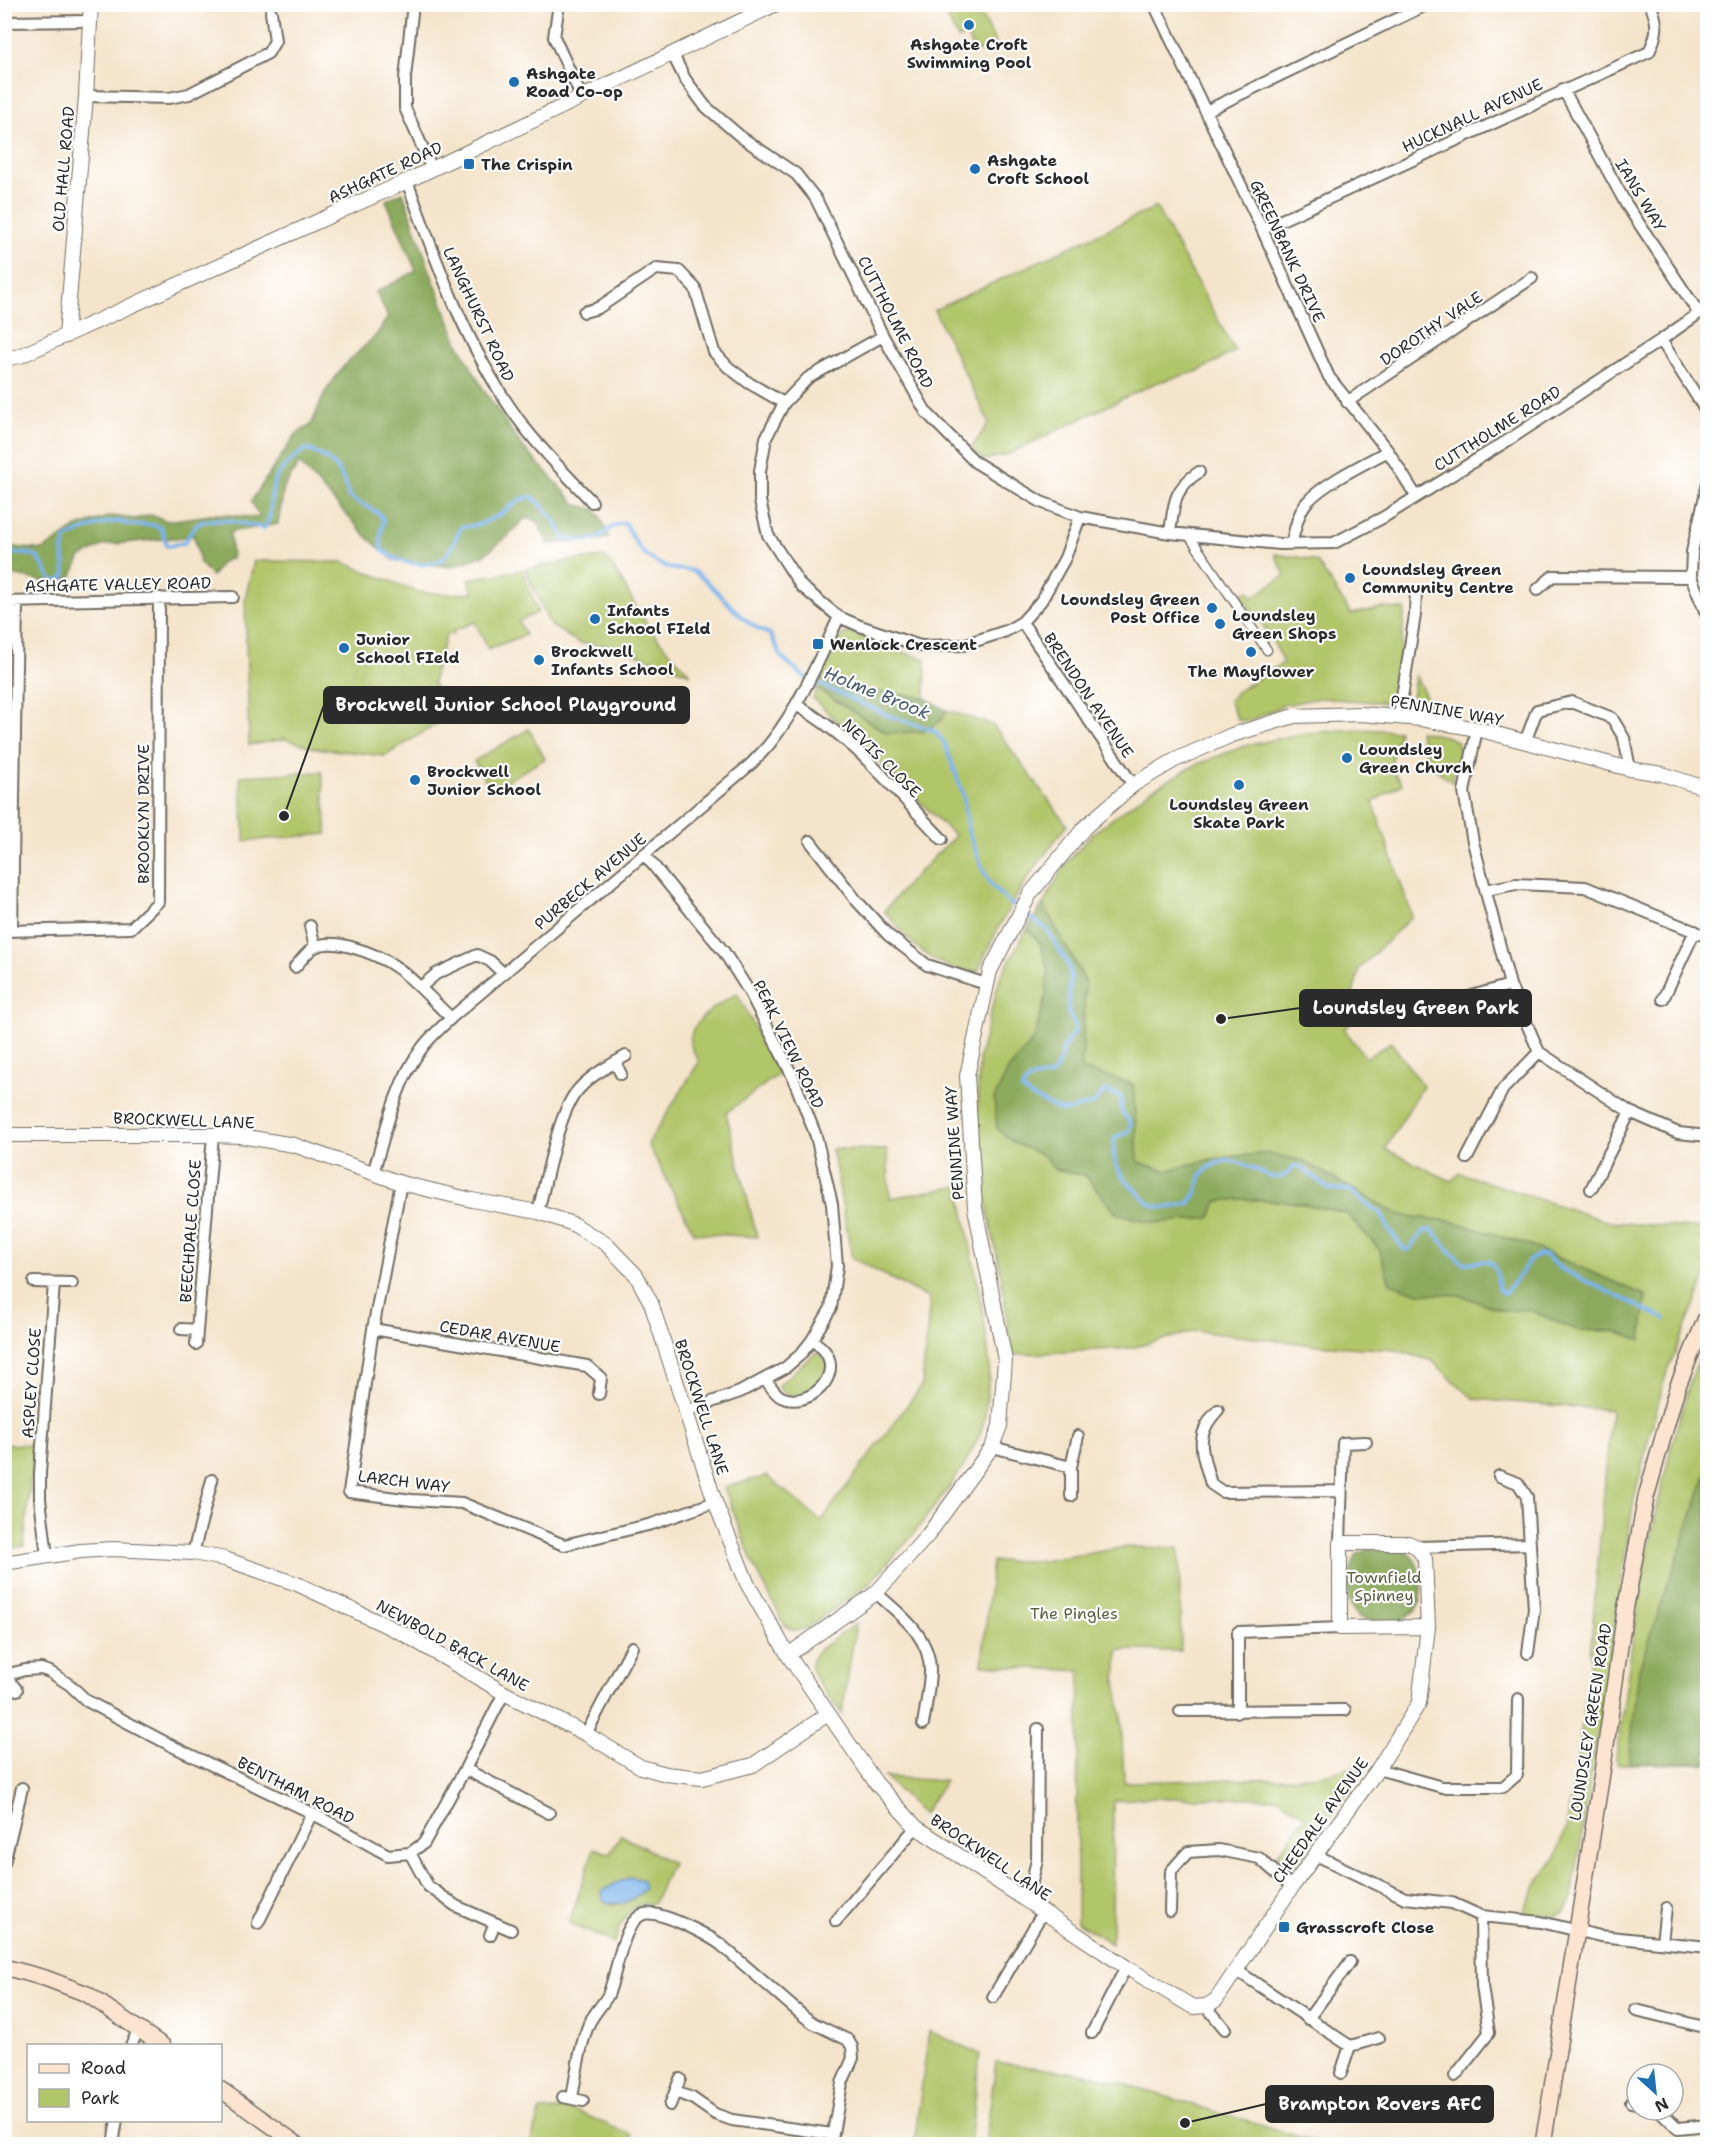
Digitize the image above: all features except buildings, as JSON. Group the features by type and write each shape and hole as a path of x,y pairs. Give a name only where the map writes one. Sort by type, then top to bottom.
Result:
{"main road":[{"name":"LOUNDSLEY GREEN ROAD","path":"1543,2145 1625,1611 1646,1497 1677,1388 1707,1313"},
{"path":"4,1967 45,1978 87,1994 160,2044"},
{"path":"222,2090 297,2145"}],"street":[{"name":"OLD HALL ROAD","path":"66,336 92,4"},
{"path":"413,4 405,78 405,108 432,169"},
{"path":"560,4 554,37 582,98"},
{"name":"ASHGATE ROAD","path":"4,359 20,356 66,336 407,181 673,56 776,4"},
{"name":"GREENBANK DRIVE","path":"1154,4 1262,229 1329,377 1388,451 1416,496"},
{"path":"1206,111 1428,4"},
{"name":"HUCKNALL AVENUE","path":"1262,229 1649,51 1657,35 1656,16 1650,4"},
{"path":"86,96 169,98 189,94 268,53 275,41 271,12"},
{"path":"4,22 90,21"},
{"name":"CUTTHOLME ROAD","path":"673,56 685,80 705,106 741,137 796,174 816,199 883,336 926,412 975,462 1041,502 1080,517 1170,533 1291,544 1334,543 1384,517 1510,439 1703,310"},
{"name":"IANS WAY","path":"1563,89 1626,204 1703,310"},
{"name":"LANGHURST ROAD","path":"407,181 440,271 484,365 525,429 592,502"},
{"path":"584,312 598,308 656,269 679,271 695,288 714,352 748,383 784,403"},
{"name":"DOROTHY VALE","path":"1347,402 1532,278"},
{"path":"883,336 808,378 784,403 766,438 760,471 760,501 768,535 801,586 839,616 920,646 963,645 1006,631 1022,622 1041,601 1065,558 1080,517"},
{"path":"1661,340 1707,414"},
{"path":"1291,544 1306,502 1340,478 1388,451"},
{"path":"1170,533 1174,502 1184,481 1199,472"},
{"path":"1707,483 1692,552 1690,577 1707,618"},
{"path":"1188,534 1268,650"},
{"path":"1537,590 1553,576 1690,577"},
{"path":"1399,716 1415,615 1416,591"},
{"name":"ASHGATE VALLEY ROAD","path":"4,602 233,597"},
{"name":"BROOKLYN DRIVE","path":"8,931 131,928 158,902 159,598"},
{"path":"8,931 17,602"},
{"name":"PURBECK AVENUE","path":"373,1173 405,1074 422,1047 451,1018 752,763 771,742 796,705 839,616"},
{"name":"BRENDON AVENUE","path":"1022,622 1132,785"},
{"path":"1525,742 1537,710 1572,702 1612,718 1624,738 1630,769"},
{"name":"NEVIS CLOSE","path":"796,705 817,716 847,741 942,839"},
{"name":"PENNINE WAY","path":"788,1655 876,1593 928,1535 992,1448 1000,1426 1005,1360 975,1208 967,1076 990,971 1022,910 1043,877 1085,826 1132,785 1175,760 1232,735 1294,716 1361,714 1399,716 1477,729 1630,769 1662,774 1707,789"},
{"path":"1477,729 1464,792 1473,842 1510,985 1539,1052 1630,1112 1678,1133 1707,1136"},
{"path":"810,841 856,900 888,935 927,965 986,984"},
{"name":"PEAK VIEW ROAD","path":"644,854 724,952 750,993 792,1076 816,1136 832,1204 837,1266 831,1308 812,1340 785,1368 740,1392 686,1411"},
{"path":"1486,890 1516,884 1585,887 1707,937"},
{"path":"310,926 315,947"},
{"path":"1663,999 1695,931"},
{"path":"295,968 315,947 326,944 342,945 382,957 422,986 451,1018"},
{"path":"422,986 436,974 477,956 490,960 503,974"},
{"path":"1427,1010 1510,985"},
{"path":"1467,1158 1503,1089 1539,1052"},
{"path":"538,1212 564,1115 574,1096 589,1079 626,1056"},
{"path":"615,1062 621,1074"},
{"path":"1591,1189 1630,1112"},
{"name":"BROCKWELL LANE","path":"4,1135 213,1135 240,1136 294,1145 401,1183 472,1200 538,1212 573,1224 606,1244 636,1275 651,1303 715,1503 747,1583 788,1655 876,1783 916,1827 1126,1967 1199,2006 1225,2029"},
{"name":"BEECHDALE CLOSE","path":"196,1344 213,1135"},
{"name":"LARCH WAY","path":"401,1183 373,1329 349,1492 412,1500 462,1503 564,1545 652,1524 715,1503"},
{"path":"34,1282 72,1283"},
{"name":"ASPLEY CLOSE","path":"47,1556 40,1499 40,1473 54,1283"},
{"path":"181,1329 197,1330"},
{"name":"CEDAR AVENUE","path":"373,1329 587,1366 601,1378 599,1394"},
{"path":"765,1379 782,1398 791,1400 811,1396 829,1378 830,1364 824,1349 812,1340"},
{"path":"1218,1410 1203,1429 1202,1449 1210,1484 1223,1492 1341,1491"},
{"path":"1071,1496 1071,1467 1078,1437"},
{"path":"1340,1628 1343,1443 1366,1442"},
{"path":"992,1448 1071,1467"},
{"path":"1499,1476 1518,1483 1527,1497 1534,1609 1527,1653"},
{"path":"193,1553 212,1480"},
{"path":"1340,1543 1408,1543 1418,1547 1530,1544"},
{"name":"CHEEDALE AVENUE","path":"1199,2006 1216,2000 1292,1887 1378,1769 1419,1703 1428,1627 1425,1559 1418,1547"},
{"name":"NEWBOLD BACK LANE","path":"4,1563 113,1549 193,1553 225,1559 297,1584 404,1634 504,1693 586,1734 641,1767 666,1774 702,1778 753,1765 828,1714"},
{"path":"876,1593 910,1623 925,1645 930,1670 924,1724"},
{"path":"1238,1712 1238,1632 1428,1627"},
{"path":"586,1734 632,1647"},
{"name":"BENTHAM ROAD","path":"17,1690 5,1675 33,1670 50,1672 70,1685 87,1701 174,1747 312,1813 388,1855 410,1853"},
{"path":"504,1693 424,1843 410,1853 428,1886 456,1906 511,1930"},
{"path":"1378,1769 1442,1787 1503,1787 1517,1775 1518,1699"},
{"path":"1180,1711 1345,1710"},
{"path":"1019,1895 1031,1885 1037,1860 1038,1729"},
{"path":"465,1769 549,1813"},
{"path":"4,1863 22,1788"},
{"path":"258,1923 312,1813"},
{"path":"836,1921 916,1827"},
{"path":"1170,1911 1171,1871 1188,1852 1219,1850 1259,1858 1292,1887"},
{"path":"1316,1855 1405,1898 1452,1903 1481,1916 1541,1922 1600,1936 1707,1947"},
{"path":"1662,1942 1666,1908"},
{"path":"993,1997 1043,1912"},
{"path":"573,2099 588,2025 608,1995 626,1933 635,1918 645,1913 656,1914 714,1940 801,2014 813,2023 848,2040 852,2047 853,2058 842,2083 832,2140 732,2120 715,2114 692,2098 675,2092"},
{"path":"1455,2076 1489,2033 1482,1986 1481,1916"},
{"path":"490,1935 495,1923"},
{"path":"1308,2019 1350,1962"},
{"path":"1092,2033 1126,1967"},
{"path":"1236,1970 1350,2046 1379,2038"},
{"path":"1636,2010 1707,2028"},
{"path":"132,2044 139,2028"},
{"path":"1341,2073 1350,2046"},
{"path":"670,2105 680,2079"},
{"path":"113,2145 117,2122"},
{"path":"1672,2122 1678,2128 1707,2126"}],"green space":[{"name":"Ashgate Croft Swimming Pool","path":"952,5 977,5 996,43 975,53 966,35 958,39 946,15 954,10"},
{"path":"403,192 458,343 485,392 521,445 577,505 594,509 600,516 609,538 548,544 537,521 525,518 507,537 484,555 450,567 393,560 368,538 299,463 284,487 278,524 230,532 232,558 222,562 212,576 200,563 194,536 104,545 81,557 70,579 43,581 5,574 5,546 43,550 77,527 111,516 135,519 151,515 167,521 218,514 260,518 251,501 296,434 311,425 325,392 343,367 377,334 388,317 376,292 416,271 386,200"},
{"path":"1156,207 1235,351 1199,371 1155,383 1006,455 984,460 971,448 989,423 934,310"},
{"path":"1275,554 1317,562 1351,614 1381,608 1405,609 1396,695 1387,703 1320,698 1284,705 1249,721 1238,720 1229,701 1236,692 1283,663 1264,627 1252,610 1238,597 1248,590 1253,597 1285,575"},
{"name":"Infants School FIeld","path":"605,557 620,577 651,630 691,674 614,646 579,643 550,625 525,569"},
{"name":"Junior School FIeld","path":"254,561 342,562 418,592 446,594 473,593 468,579 522,570 538,612 519,621 525,635 488,649 475,622 453,631 454,635 447,634 437,661 433,684 449,705 437,724 385,756 315,748 285,739 249,745 245,599"},
{"path":"847,633 854,633 887,648 926,659 925,698 863,690 820,680 839,637"},
{"path":"1415,675 1433,710 1414,705 1412,699"},
{"path":"820,680 863,690 925,698 946,710 942,720 923,732 887,733 817,689"},
{"path":"817,689 887,733 942,720 946,710 993,725 1067,825 1017,895 978,971 954,968 930,957 908,939 884,911 955,836 813,698"},
{"path":"529,729 545,759 491,790 474,761"},
{"path":"1358,729 1399,731 1390,768 1402,784 1373,802 1412,916 1359,969 1352,999 1371,1009 1344,1029 1366,1058 1391,1042 1423,1086 1385,1149 1451,1181 1460,1173 1609,1222 1707,1229 1707,1274 1666,1375 1634,1499 1572,1898 1565,1912 1555,1916 1523,1913 1538,1882 1556,1857 1566,1829 1587,1691 1611,1410 1474,1399 1432,1361 1396,1350 1315,1345 1196,1331 1131,1348 1012,1355 1001,1276 987,1207 977,1131 979,1057 1000,978 1027,929 1040,943 1048,970 1046,996 1034,1039 1007,1072 1014,1143 1045,1156 1054,1169 1085,1175 1116,1213 1152,1223 1210,1218 1217,1201 1240,1199 1293,1202 1346,1213 1379,1249 1390,1283 1419,1293 1459,1295 1502,1310 1530,1310 1576,1330 1616,1331 1641,1339 1646,1296 1526,1244 1450,1221 1399,1215 1303,1161 1265,1153 1212,1159 1166,1171 1138,1162 1133,1084 1082,1069 1085,981 1043,904 1067,862 1092,834 1151,790 1195,765 1245,746 1305,733"},
{"path":"1419,731 1457,741 1460,752 1452,782 1429,761"},
{"path":"322,772 327,834 245,841 240,776"},
{"path":"1043,904 1085,981 1082,1069 1133,1084 1138,1162 1166,1171 1212,1159 1265,1153 1303,1161 1399,1215 1450,1221 1526,1244 1646,1296 1641,1340 1616,1331 1576,1330 1530,1310 1502,1310 1459,1295 1419,1293 1390,1283 1379,1249 1346,1213 1293,1202 1240,1199 1217,1201 1210,1218 1152,1223 1116,1213 1085,1175 1054,1169 1045,1156 1014,1143 997,1129 994,1099 1007,1072 1034,1039 1046,996 1048,970 1040,943 1027,929"},
{"path":"737,993 779,1074 726,1113 757,1237 694,1233 648,1144 699,1062 691,1045 694,1029 706,1014"},
{"path":"832,1149 887,1150 890,1198 959,1186 983,1312 990,1366 985,1415 980,1435 950,1486 911,1537 869,1584 805,1629 793,1630 785,1626 751,1559 724,1487 767,1476 821,1521 922,1385 930,1299 852,1258"},
{"path":"1707,1335 1707,1763 1618,1764 1616,1758 1641,1581 1670,1451 1689,1385"},
{"path":"819,1352 825,1361 825,1371 821,1380 804,1394 794,1396 785,1394 778,1386"},
{"path":"5,1444 34,1445 24,1546 5,1549"},
{"path":"1707,1471 1707,1763 1629,1763 1639,1669"},
{"name":"The Pingles","path":"1127,1547 1179,1548 1181,1651 1122,1650 1118,1652 1116,1681 1121,1714 1124,1782 1292,1778 1332,1773 1359,1765 1366,1766 1304,1856 1298,1862 1290,1864 1275,1858 1305,1816 1278,1798 1142,1798 1113,1801 1112,1944 1077,1922 1080,1671 982,1665 992,1561 1042,1561"},
{"name":"Townfield Spinney","path":"1370,1549 1400,1550 1407,1552 1416,1562 1421,1582 1420,1601 1412,1614 1405,1619 1395,1622 1373,1622 1360,1617 1352,1609 1348,1585 1352,1568 1357,1554"},
{"path":"856,1624 842,1714 818,1682 812,1672 811,1663 823,1647"},
{"path":"885,1777 945,1781 923,1814"},
{"path":"621,1835 672,1863 654,1903 637,1906 627,1914 614,1943 569,1923 594,1848 610,1854","holes":["632,1877 643,1880 632,1897 613,1905 614,1884"]},
{"path":"929,2031 980,2054 970,2144 914,2144"},
{"path":"996,2062 1098,2076 1316,2144 985,2144"},
{"path":"571,2109 632,2135 627,2144 530,2144 541,2111"}],"water":[{"path":"632,1877 643,1880 645,1889 631,1900 621,1904 603,1900 602,1891"}],"waterway":[{"name":"Holme Brook","path":"4,553 25,553 35,556 52,581 59,581 65,576 63,550 66,538 100,525 120,522 131,525 157,526 161,528 167,546 184,543 192,530 205,521 222,520 264,528 269,517 272,489 276,478 287,464 306,449 323,456 335,466 340,472 349,497 378,513 383,519 382,550 404,562 430,564 438,561 445,557 452,547 461,527 487,522 528,497 532,497 546,510 565,539 592,540 616,525 625,523 637,545 645,554 666,567 696,573 740,615 770,634 782,658 806,678 887,715 935,731 945,744 963,794 968,830 983,870 992,886 1006,900 1046,929 1068,963 1071,976 1068,1005 1069,1015 1075,1024 1075,1032 1066,1043 1052,1075 1031,1079 1022,1089 1030,1096 1059,1110 1070,1111 1092,1105 1105,1091 1121,1096 1121,1110 1131,1124 1127,1133 1115,1137 1115,1161 1125,1179 1147,1202 1166,1208 1189,1203 1197,1191 1202,1174 1214,1164 1226,1161 1237,1162 1275,1177 1283,1176 1294,1166 1302,1168 1329,1189 1350,1190 1382,1214 1389,1230 1404,1249 1408,1250 1424,1231 1432,1230 1463,1263 1489,1261 1496,1270 1498,1288 1504,1294 1529,1260 1545,1255 1561,1269 1665,1319"}],"place":[{"name":"Ashgate Croft Swimming Pool","path":"969,25"},
{"name":"Ashgate Road Co-op","path":"514,82"},
{"name":"The Crispin","path":"469,164"},
{"name":"Ashgate Croft School","path":"975,169"},
{"name":"Loundsley Green Community Centre","path":"1350,578"},
{"name":"Loundsley Green Post Office","path":"1212,608"},
{"name":"Infants School FIeld","path":"595,619"},
{"name":"Loundsley Green Shops","path":"1220,624"},
{"name":"Wenlock Crescent","path":"818,644"},
{"name":"Junior School FIeld","path":"344,648"},
{"name":"The Mayflower","path":"1251,652"},
{"name":"Brockwell Infants School","path":"539,660"},
{"name":"Loundsley Green Church","path":"1347,758"},
{"name":"Brockwell Junior School","path":"415,780"},
{"name":"Loundsley Green Skate Park","path":"1239,785"},
{"name":"Brockwell Junior School Playground","path":"284,816"},
{"name":"Loundsley Green Park","path":"1221,1019"},
{"name":"Grasscroft Close","path":"1284,1927"},
{"name":"Brampton Rovers AFC","path":"1185,2123"}]}
